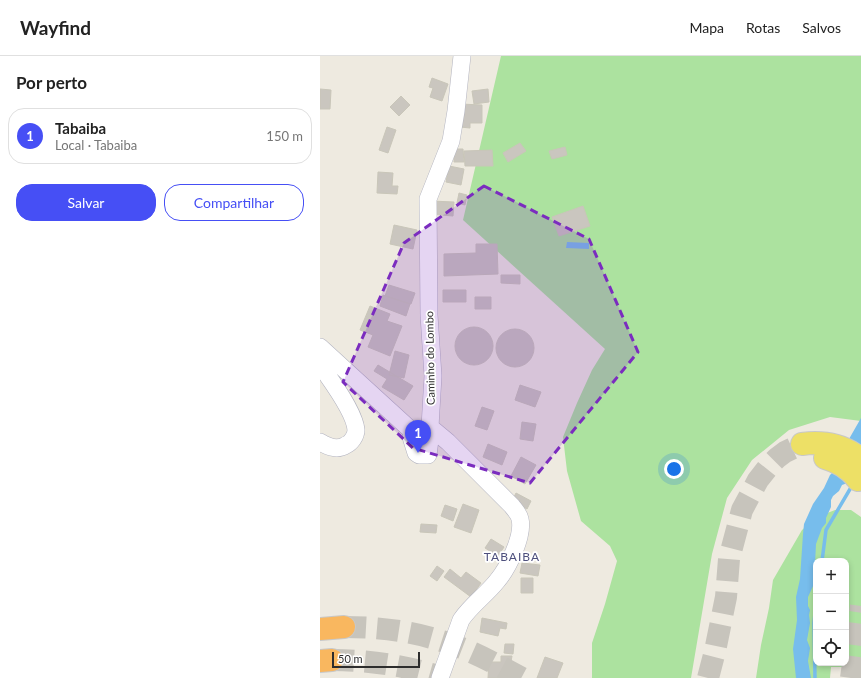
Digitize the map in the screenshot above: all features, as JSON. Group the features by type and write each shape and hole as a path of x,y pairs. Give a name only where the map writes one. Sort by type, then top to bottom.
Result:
{"main road":[{"path":"804,452 815,457 834,460 848,468 860,470"}],"street":[{"name":"Caminho do Lombo","path":"430,434 433,376 429,315 428,199 451,140 462,56"},
{"path":"320,347 413,432 417,434 427,432 448,442 512,506 520,518 518,541 513,554 497,581 473,605 461,620 440,678"},
{"path":"320,442 328,447 338,448 347,445 354,438 356,432 354,420 322,369"}],"highlighted area":[{"path":"484,186 589,239 638,352 530,483 413,448 343,382 404,243"}],"green space":[{"path":"501,56 861,56 861,421 830,417 789,430 752,460 727,498 712,554 691,678 592,678 592,643 617,561 610,546 581,521 567,471 563,437 592,370 605,349 463,220"},
{"path":"835,510 851,510 861,517 861,667 831,667 830,678 756,678 773,580 802,530 817,517"}],"water":[{"path":"567,242 589,243 589,249 566,248"},
{"path":"861,418 861,446 849,439"},
{"path":"835,470 850,482 842,485 839,491 833,496 831,500 831,507 826,518 826,523 822,528 816,544 815,558 813,558 813,586 808,597 810,623 807,640 810,648 808,661 811,678 796,678 793,649 797,620 796,597 800,579 804,524 813,504 824,488 830,475"}],"building":[{"path":"432,78 448,84 442,101 430,97 433,88 429,87"},
{"path":"320,89 331,90 330,109 320,109"},
{"path":"488,89 489,102 474,104 472,91"},
{"path":"401,96 410,105 399,116 390,107"},
{"path":"460,104 482,105 482,123 470,123 470,128 460,127"},
{"path":"387,127 396,130 388,153 379,150"},
{"path":"520,143 526,151 508,162 503,153"},
{"path":"565,147 567,155 552,159 549,151"},
{"path":"454,149 463,149 464,162 454,162"},
{"path":"492,150 493,166 465,166 464,151"},
{"path":"449,166 464,169 461,185 446,182"},
{"path":"378,172 393,173 392,186 398,186 397,194 377,193"},
{"path":"459,193 467,195 465,205 457,203"},
{"path":"431,201 454,202 453,216 430,214"},
{"path":"583,206 590,226 559,236 552,217"},
{"path":"394,225 417,230 413,249 390,244"},
{"path":"476,244 497,244 498,274 444,276 444,254 476,253"},
{"path":"501,275 520,275 520,284 501,283"},
{"path":"389,285 415,293 411,304 385,296"},
{"path":"443,290 466,290 466,302 443,302"},
{"path":"383,295 410,304 406,316 380,306"},
{"path":"475,297 491,297 491,309 475,309"},
{"path":"370,306 390,314 387,321 402,326 390,356 368,347 373,335 360,330"},
{"path":"470,327 478,327 488,332 492,339 492,353 488,360 478,365 470,365 460,360 458,357 455,350 455,342 460,332 463,330"},
{"path":"511,329 519,329 529,334 533,341 533,355 529,362 519,367 511,367 501,362 499,359 496,352 496,344 501,334 504,332"},
{"path":"395,351 409,355 404,378 389,375"},
{"path":"378,365 413,386 404,400 382,387 387,379 374,371"},
{"path":"520,385 541,392 535,407 515,400"},
{"path":"482,407 494,411 487,430 475,426"},
{"path":"522,422 536,424 533,441 520,439"},
{"path":"488,444 507,452 502,465 483,457"},
{"path":"521,457 536,465 525,484 511,476"},
{"path":"516,493 531,501 527,509 512,501"},
{"path":"463,504 479,510 471,533 454,527"},
{"path":"445,505 457,509 453,521 441,516"},
{"path":"421,524 437,525 436,533 420,532"},
{"path":"491,539 504,547 498,556 485,548"},
{"path":"522,563 540,565 538,576 520,573"},
{"path":"437,566 444,571 437,581 430,576"},
{"path":"450,569 461,578 466,572 481,583 471,597 444,577"},
{"path":"521,578 533,578 533,593 521,593"},
{"path":"482,618 507,623 506,629 500,628 498,636 480,632"},
{"path":"505,644 514,644 513,654 504,653"},
{"path":"501,656 512,656 508,678 488,678 489,662 501,662"},
{"path":"545,657 563,663 557,678 537,678"}],"waterway":[{"path":"822,558 826,530 853,484"},
{"path":"814,630 815,678"}],"tunnel":[{"path":"708,678 726,597 729,559 742,510 758,480 769,466 785,452 802,444"},
{"path":"851,678 861,606"},
{"path":"344,627 387,629 429,637 465,649 522,678"},
{"path":"332,660 389,664 444,678"}],"place":[{"name":"Tabaiba","path":"418,453"}],"district":[{"name":"TABAIBA","path":"512,557"}]}
